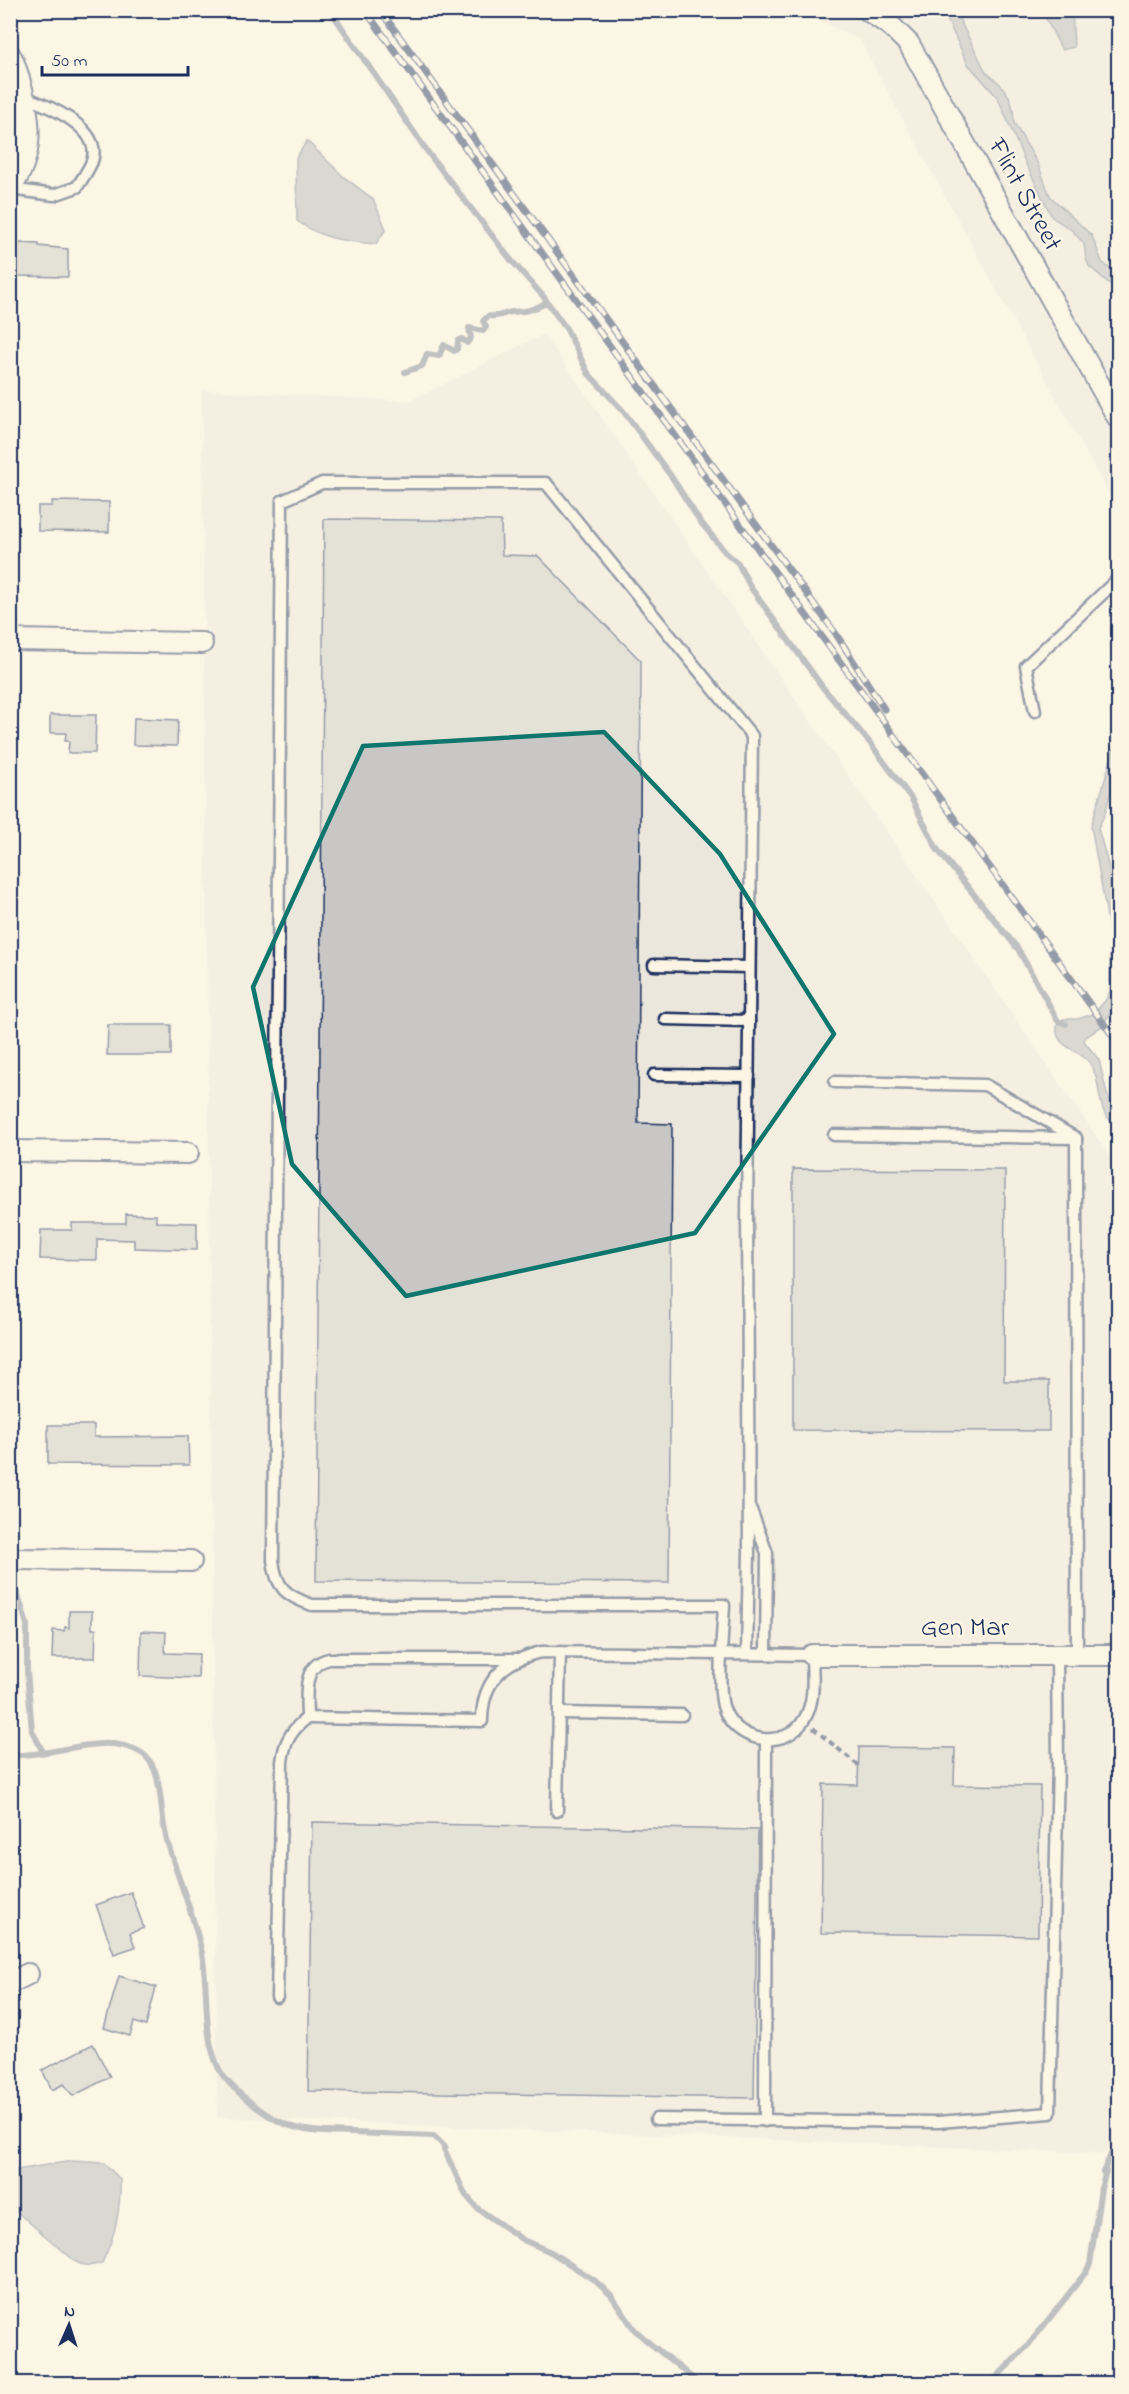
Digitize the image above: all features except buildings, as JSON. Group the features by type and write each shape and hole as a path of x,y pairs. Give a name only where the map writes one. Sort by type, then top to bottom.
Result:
{"street":[{"name":"Flint Street","path":"867,10 891,26 909,44 1119,418"},
{"path":"10,55 24,98 29,123 26,157 21,174 10,189"},
{"path":"10,640 202,643"},
{"path":"10,1151 188,1154"},
{"path":"10,1559 191,1561"},
{"name":"Gen Mar","path":"812,1655 1119,1655"}],"lane":[{"path":"10,189 54,195 77,187 93,158 91,141 69,117 50,106 24,98"},
{"path":"277,1997 282,1762 289,1736 296,1726 307,1718 482,1721 484,1700 493,1680 509,1664 541,1652 722,1654 747,1654 766,1654 812,1655 810,1707 804,1720 794,1731 781,1738 766,1740 752,1737 738,1730 729,1719 723,1706 722,1654 724,1605 312,1605 285,1592 275,1578 273,1548 282,501 322,483 546,483 752,736 747,1654"},
{"path":"1035,711 1026,666 1119,579"},
{"path":"654,965 749,967"},
{"path":"665,1019 749,1021"},
{"path":"654,1075 749,1076"},
{"path":"835,1082 985,1085 1076,1138"},
{"path":"834,1135 1076,1138"},
{"path":"1076,1138 1077,1655"},
{"path":"749,1504 767,1553 766,1654"},
{"path":"557,1811 560,1652"},
{"path":"656,2119 938,2122 1050,2113 1058,1764 1058,1655"},
{"path":"307,1718 307,1680 320,1660 519,1659"},
{"path":"559,1713 682,1715"},
{"path":"765,2121 766,1740"}],"path":[{"path":"804,1720 859,1766"}],"highlighted area":[{"path":"604,732 720,854 834,1034 695,1233 406,1296 292,1164 253,987 363,746"}],"shaded area":[{"path":"799,11 1118,11 1118,511 859,39"},
{"path":"943,11 955,11 986,72 1000,84 1009,96 1014,123 1038,164 1050,196 1092,236 1102,262 1118,276 1118,291 1089,266 1084,244 1073,231 1052,217 1025,162 998,98 968,64"},
{"path":"1042,11 1072,11 1074,47 1062,50"},
{"path":"307,141 344,177 373,199 386,229 376,244 326,236 297,221 296,158"},
{"path":"544,334 1118,1168 1118,2154 217,2117 202,390 410,401"},
{"path":"1118,736 1118,764 1105,814 1098,828 1109,868 1112,901 1118,926 1118,1001 1102,1026 1084,1041 1099,1060 1107,1094 1118,1115 1118,1130 1104,1112 1093,1068 1084,1057 1062,1042 1057,1030 1058,1021 1078,1019 1093,1014 1105,1001 1110,991 1110,933 1091,826"},
{"path":"72,2161 104,2163 120,2179 114,2233 102,2263 86,2265 76,2262 11,2207 11,2171"}],"waterway":[{"path":"330,10 429,154 511,260 543,296 567,330 588,373 624,412 673,479 699,520 725,552 738,563 751,588 824,689 870,743 911,798 937,849 1018,949 1058,1021 1066,1024"},
{"path":"405,372 422,366 427,354 439,356 444,345 454,351 457,349 458,341 462,339 467,343 471,338 469,328 483,331 486,327 483,321 488,316 530,310 547,302"},
{"path":"10,1578 14,1581 27,1625 27,1671 32,1731 43,1752"},
{"path":"10,1756 87,1745 114,1744 140,1752 151,1763 158,1782 167,1840 201,1949 213,2055 219,2069 239,2093 277,2120 309,2131 434,2136 445,2147 465,2194 477,2208 523,2240 551,2252 594,2280 611,2295 634,2329 700,2384"},
{"path":"990,2384 1030,2343 1086,2272 1090,2264 1101,2188 1106,2171 1103,2172 1118,2144"}],"railway":[{"path":"365,10 1118,1043"},
{"path":"380,10 836,634 884,709"}]}
